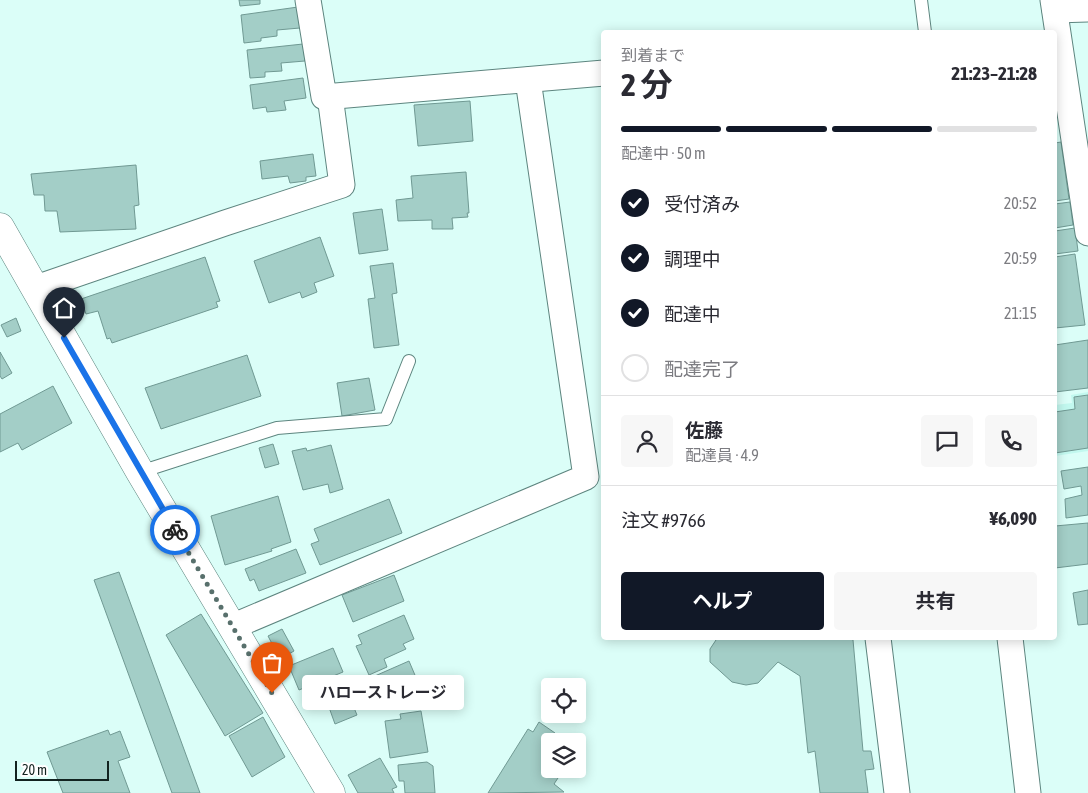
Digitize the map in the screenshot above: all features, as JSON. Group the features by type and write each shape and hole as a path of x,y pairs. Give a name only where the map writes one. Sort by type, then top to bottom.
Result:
{"main road":[{"path":"0,227 140,472 234,626 331,793"}],"street":[{"path":"36,288 342,185 308,0"},
{"path":"1057,30 1054,5 1088,10"},
{"path":"1058,41 1088,233"},
{"path":"327,97 601,73"},
{"path":"234,626 586,477 528,80"},
{"path":"878,640 897,793"},
{"path":"1010,640 1028,793"}],"lane":[{"path":"921,0 925,30"},
{"path":"140,472 277,428 386,419 409,361"}],"shaded area":[{"path":"1088,392 1088,451 1057,456 1057,405 1072,403 1071,395"}],"building":[{"path":"239,0 260,0 260,4 240,6"},
{"path":"298,7 300,28 277,30 277,36 261,38 261,41 244,43 241,15"},
{"path":"303,44 305,61 281,63 282,71 265,72 265,77 250,78 247,50"},
{"path":"303,78 306,98 284,101 286,110 267,112 266,107 253,109 250,85"},
{"path":"470,101 473,141 418,146 414,105"},
{"path":"1061,142 1069,199 1057,201 1057,143"},
{"path":"313,154 316,176 306,177 306,181 290,183 288,176 262,179 260,161"},
{"path":"136,165 139,205 134,206 136,229 60,232 57,211 45,211 44,195 34,195 31,174"},
{"path":"466,172 469,213 467,213 468,217 452,218 453,229 432,229 432,220 398,221 396,200 413,198 411,176"},
{"path":"1070,202 1073,225 1057,228 1057,204"},
{"path":"382,209 388,250 359,254 353,213"},
{"path":"1075,228 1078,251 1057,254 1057,231"},
{"path":"320,237 334,276 314,283 317,292 302,298 300,292 269,303 254,261"},
{"path":"1075,254 1085,325 1057,328 1057,257"},
{"path":"205,257 220,301 216,302 218,307 112,343 110,338 107,339 98,311 86,314 81,299"},
{"path":"393,263 397,293 392,294 399,345 374,348 368,299 375,298 370,266"},
{"path":"16,318 21,331 7,337 1,325"},
{"path":"1088,340 1088,388 1057,392 1057,345"},
{"path":"0,352 12,373 2,379 0,376"},
{"path":"247,355 261,396 161,429 145,388"},
{"path":"369,378 375,410 342,416 337,383"},
{"path":"53,386 72,423 22,450 18,443 0,452 0,414"},
{"path":"1088,395 1088,448 1057,453 1057,412 1075,409 1074,397"},
{"path":"273,444 279,464 265,468 259,448"},
{"path":"331,445 343,489 330,493 328,484 303,490 292,451 306,448 307,451"},
{"path":"1088,467 1088,515 1066,518 1065,499 1082,495 1081,486 1064,489 1061,471"},
{"path":"278,496 291,542 271,549 272,551 225,565 211,516"},
{"path":"389,499 402,533 320,565 311,544 319,541 314,529"},
{"path":"1088,523 1088,564 1057,568 1057,526"},
{"path":"296,549 306,573 259,591 254,579 250,581 245,569"},
{"path":"119,572 200,793 172,793 94,580"},
{"path":"394,575 404,601 353,622 342,595"},
{"path":"1088,590 1088,624 1078,625 1073,593"},
{"path":"201,614 263,713 225,736 166,635"},
{"path":"404,615 414,639 403,644 406,649 384,659 387,667 369,675 356,646 362,644 358,635"},
{"path":"282,629 294,651 280,659 268,636"},
{"path":"716,640 853,640 863,751 871,751 874,769 865,770 868,793 820,793 815,751 808,753 800,676 778,662 758,683 746,685 732,682 710,662 710,649"},
{"path":"333,648 343,672 299,690 289,666"},
{"path":"409,661 420,687 379,704 368,679"},
{"path":"347,691 357,715 335,724 326,699"},
{"path":"421,711 428,752 390,758 385,721 401,719 400,714"},
{"path":"263,717 285,757 252,777 229,736"},
{"path":"539,722 555,733 541,733 541,778 558,778 554,784 564,792 488,793 528,729 533,732"},
{"path":"108,730 110,735 120,731 130,757 118,761 130,793 63,793 47,752"},
{"path":"380,758 397,787 392,789 394,793 358,793 348,775"},
{"path":"427,762 433,766 435,793 405,793 404,781 399,781 398,765"}],"way so far":[{"path":"175,530 234,626 272,693"}],"place":[{"name":"ハローストレージ","path":"272,693"}],"route":[{"path":"64,338 175,530"}]}
